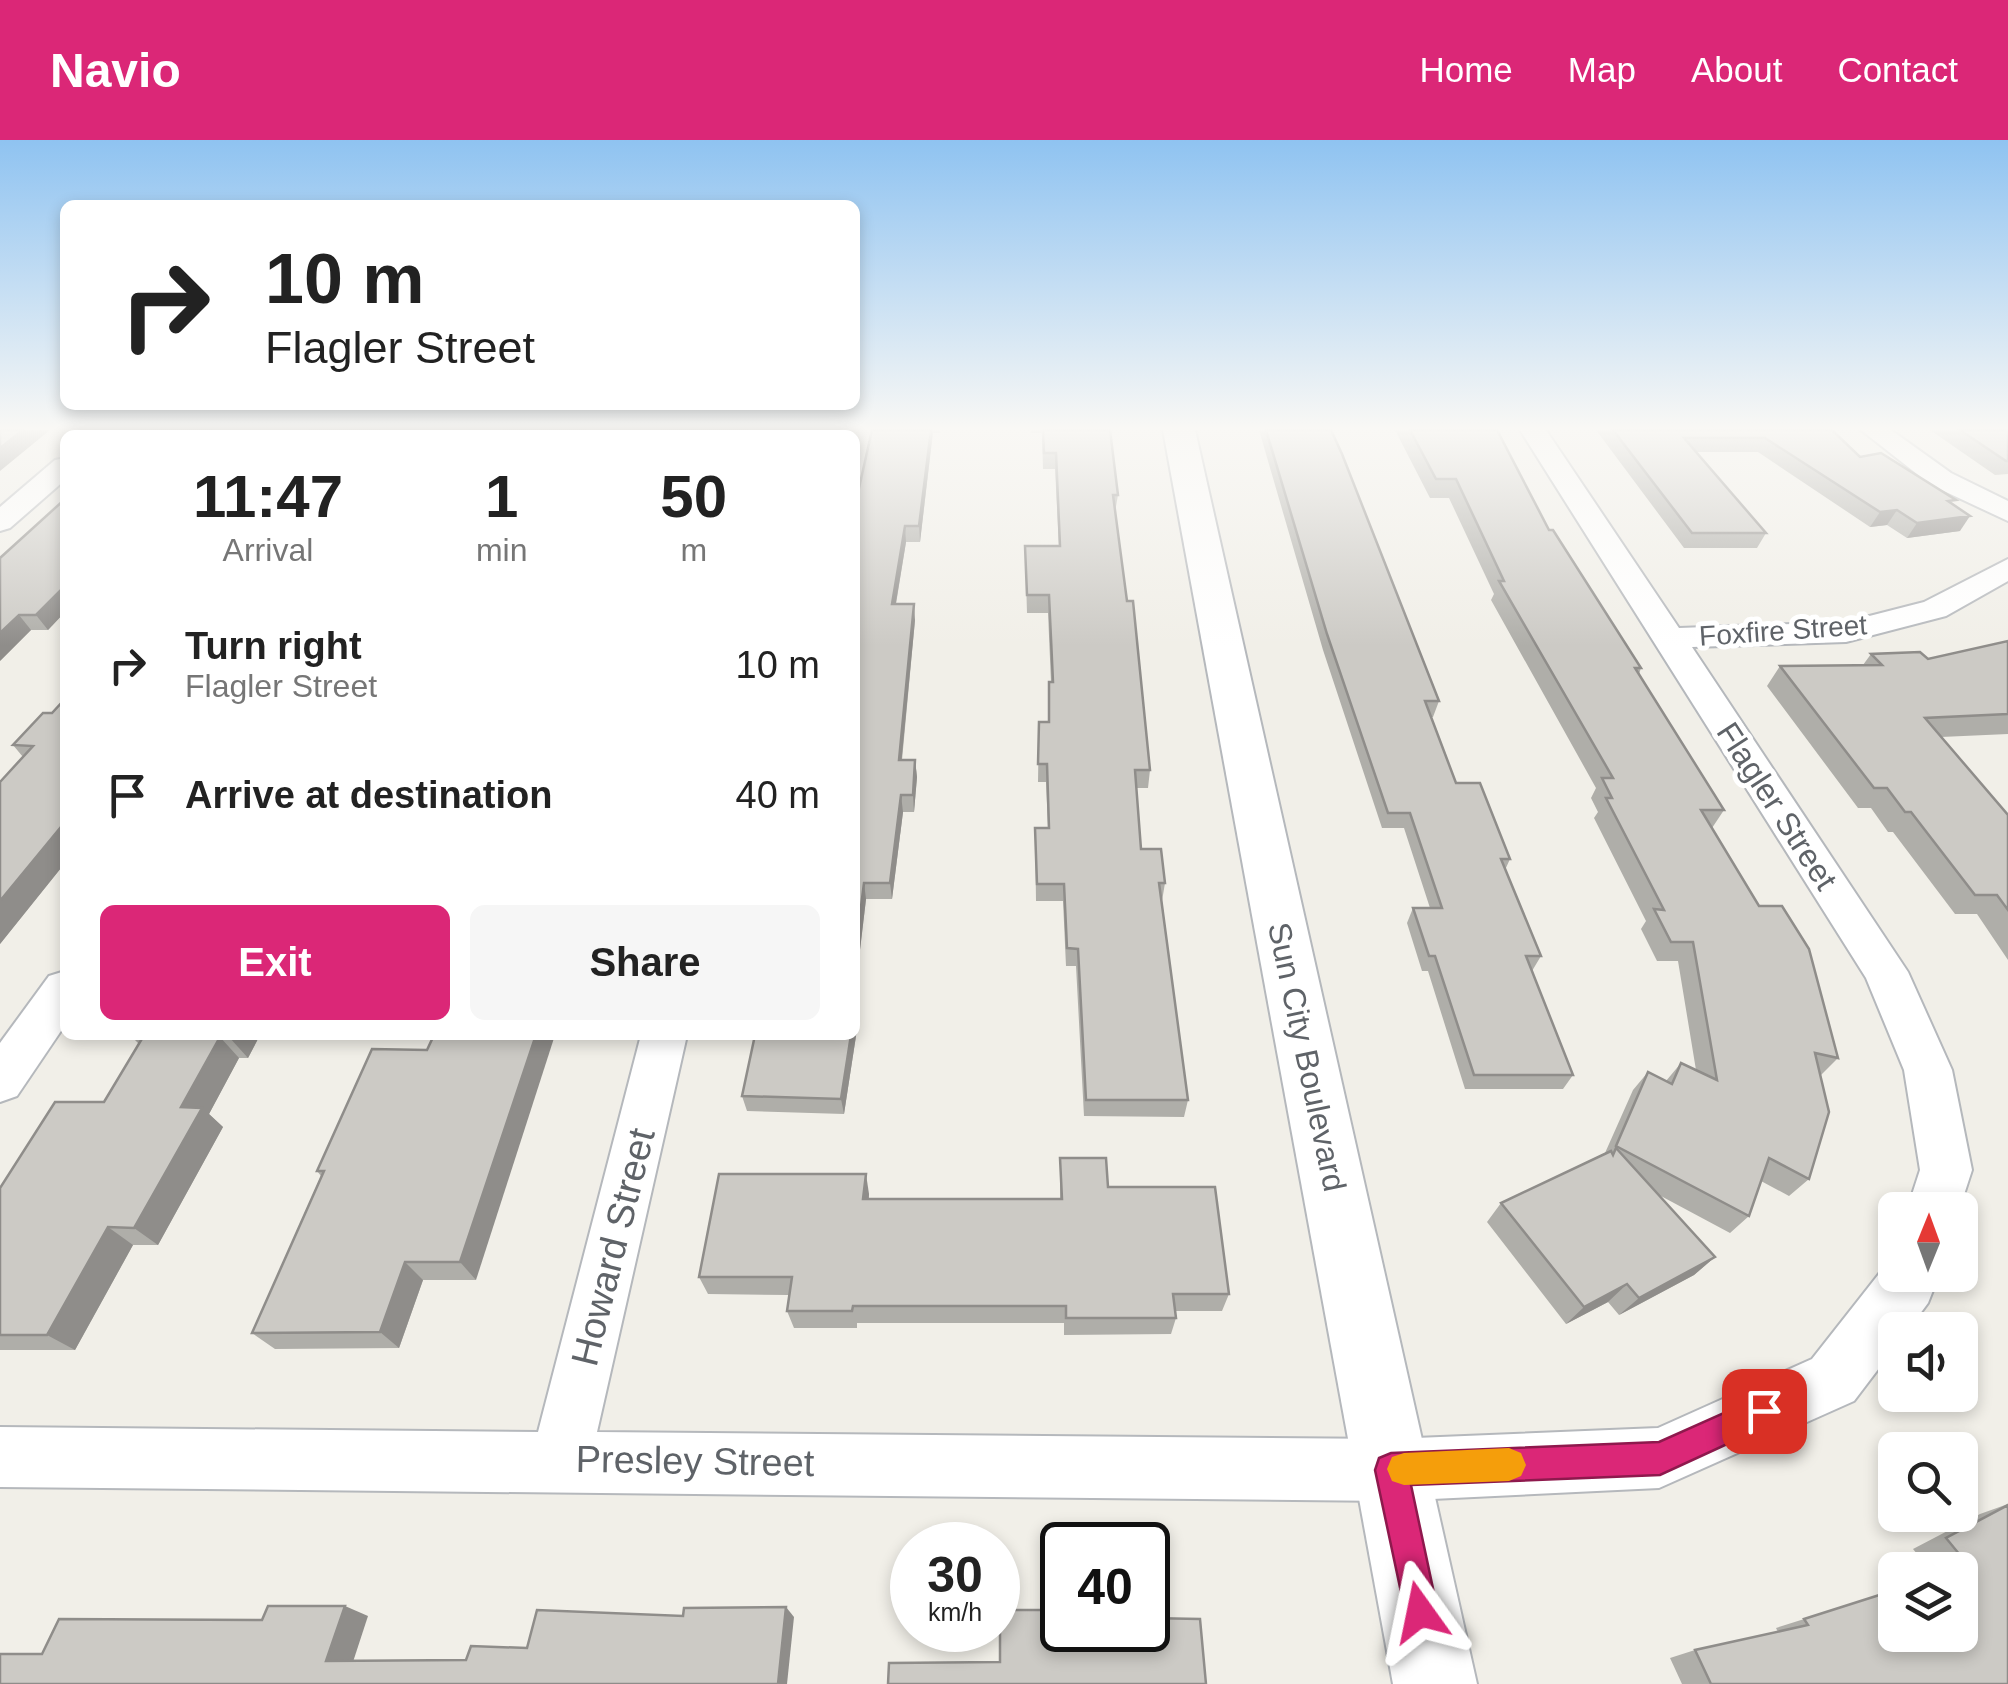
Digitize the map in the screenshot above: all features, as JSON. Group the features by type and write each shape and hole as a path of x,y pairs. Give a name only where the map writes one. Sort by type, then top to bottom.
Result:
{"street":[{"path":"0,522 23,502"},
{"name":"Sun City Boulevard","path":"1194,502 1435,1684"},
{"name":"Flagler Street","path":"1579,502 1886,972 1928,1070 1946,1170 1939,1192"},
{"name":"Foxfire Street","path":"1666,638 1846,632 1935,609 2008,568"},
{"path":"0,1081 60,996"},
{"name":"Howard Street","path":"561,1459 663,1040"},
{"path":"1391,1470 1660,1458 1833,1380 1903,1292"},
{"name":"Presley Street","path":"0,1457 561,1459 1391,1470"}],"building":[{"path":"860,502 922,502 919,526 905,526 892,604 914,604 899,760 915,760 913,795 901,795 890,883 864,883 860,915"},
{"path":"1058,502 1114,502 1127,601 1133,601 1150,770 1135,770 1141,849 1161,849 1165,883 1159,883 1188,1100 1086,1100 1078,949 1067,948 1064,884 1037,884 1035,828 1049,828 1047,764 1038,764 1039,722 1049,722 1049,682 1053,682 1049,595 1027,595 1025,546 1060,546"},
{"path":"1288,502 1361,502 1439,701 1425,701 1456,783 1480,783 1510,859 1501,859 1541,956 1526,956 1573,1075 1474,1075 1435,956 1429,956 1413,908 1442,908 1410,813 1388,813 1327,634"},
{"path":"1467,502 1534,502 1641,668 1635,668 1724,810 1701,810 1759,906 1782,906 1809,949 1838,1058 1815,1053 1829,1112 1809,1179 1769,1158 1749,1216 1616,1146 1648,1072 1672,1084 1681,1063 1717,1080 1693,942 1671,942 1654,909 1664,910 1606,798 1612,798 1602,778 1613,778 1499,581 1504,581"},
{"path":"1668,502 1739,502 1766,533 1692,533"},
{"path":"1865,502 1950,502 1970,516 1917,523 1897,510 1880,512"},
{"path":"60,504 60,591 36,615 19,615 0,633 0,558"},
{"path":"2008,641 2008,714 1925,718 2008,815 2008,910 1997,895 1975,895 1911,812 1905,812 1887,788 1874,788 1780,666 1882,665 1871,654 1920,652 1928,659"},
{"path":"60,704 60,828 0,901 0,782 33,746 13,745 43,713 52,713"},
{"path":"141,1040 218,1040 181,1107 202,1108 134,1228 108,1227 47,1335 0,1335 0,1188 55,1102 104,1102"},
{"path":"432,1040 534,1040 460,1262 405,1262 380,1332 252,1333 324,1171 317,1171 372,1049 427,1050"},
{"path":"754,1040 850,1040 841,1099 742,1096"},
{"path":"1616,1148 1715,1257 1639,1298 1627,1284 1584,1307 1501,1203 1611,1151 1613,1155"},
{"path":"1060,1158 1106,1158 1108,1187 1215,1187 1229,1294 1173,1294 1176,1318 1066,1318 1066,1306 853,1306 852,1311 787,1311 792,1277 699,1277 719,1174 866,1174 863,1199 1062,1199"},
{"path":"2008,1505 2008,1684 1711,1684 1695,1650 1808,1625 1804,1619 1878,1595 1878,1652 1978,1652 1978,1552 1958,1552 1946,1538 1957,1532 1978,1532 1978,1521"},
{"path":"268,1606 345,1606 326,1661 466,1660 471,1646 527,1648 537,1610 683,1616 684,1608 786,1607 778,1684 0,1684 0,1654 42,1654 59,1619 262,1620"},
{"path":"1020,1610 1040,1610 1040,1652 1170,1652 1170,1618 1200,1619 1206,1684 888,1684 889,1663 1000,1662 1000,1652 1020,1652"}],"slow traffic":[{"path":"1404,1469 1509,1465"}],"route":[{"path":"1420,1612 1391,1470 1660,1458 1764,1411"}]}
